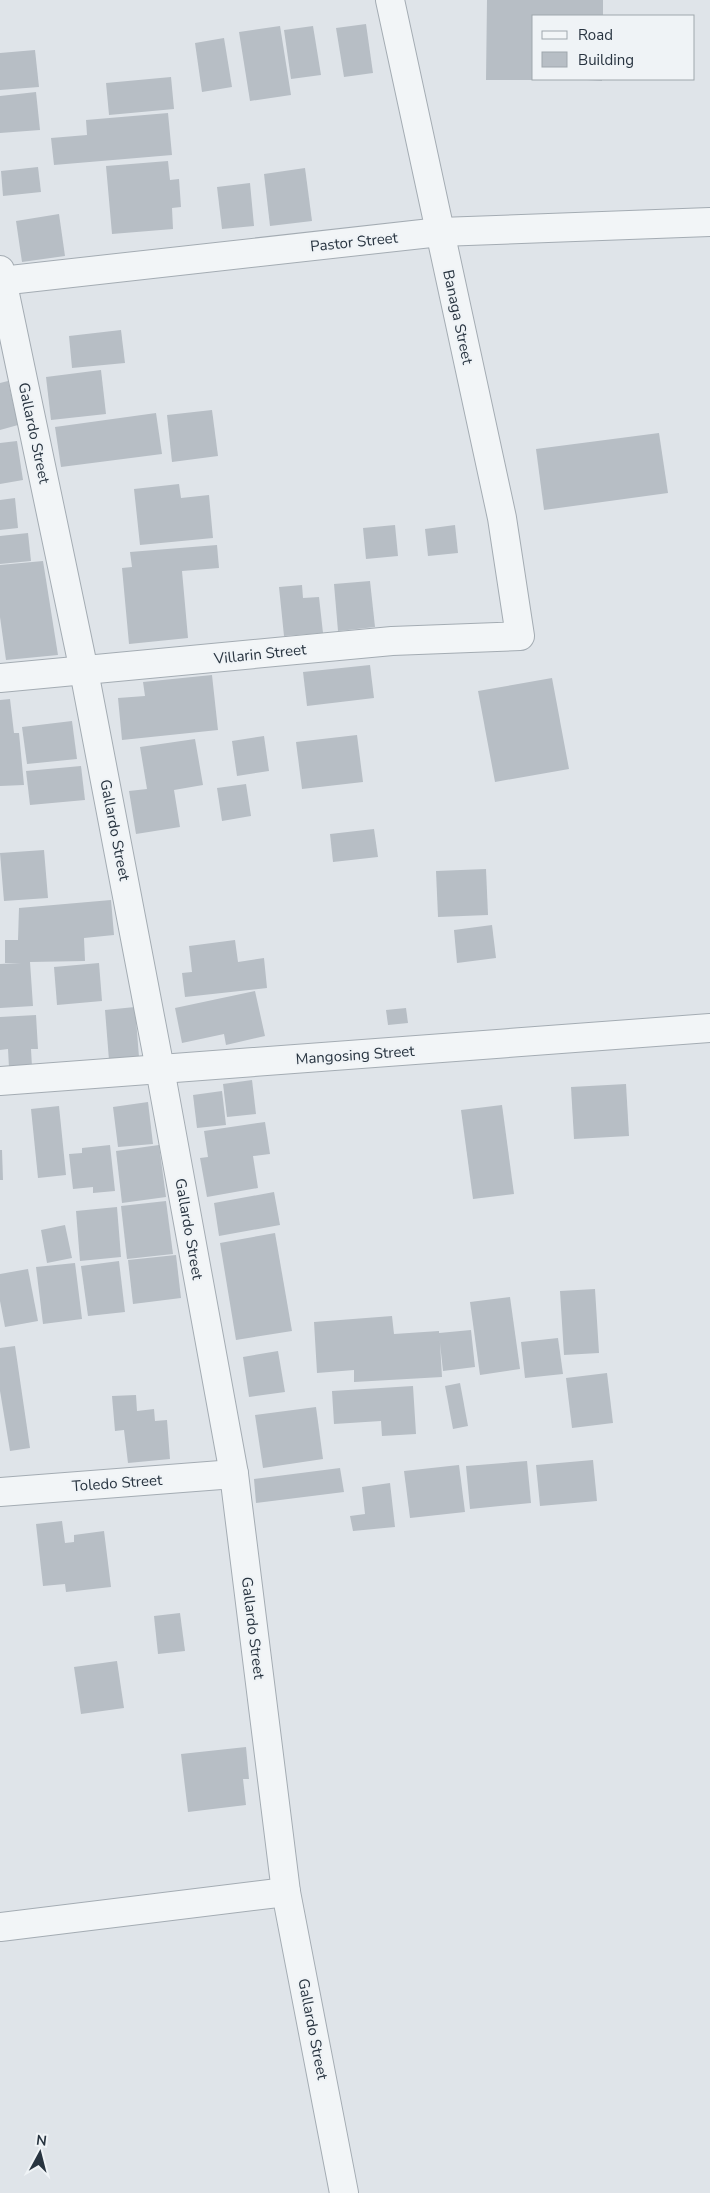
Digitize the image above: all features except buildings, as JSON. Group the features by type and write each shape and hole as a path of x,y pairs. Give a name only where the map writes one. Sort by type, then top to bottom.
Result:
{"street":[{"name":"Banaga Street","path":"390,0 502,518 520,636"},
{"name":"Pastor Street","path":"1,277 440,232 710,222"},
{"name":"Gallardo Street","path":"1,277 84,671 160,1069 234,1474 286,1892 344,2193"},
{"name":"Villarin Street","path":"0,678 392,641 520,636"},
{"name":"Mangosing Street","path":"0,1081 710,1028"},
{"name":"Toledo Street","path":"0,1492 234,1474"},
{"path":"0,1927 286,1892"}]}
